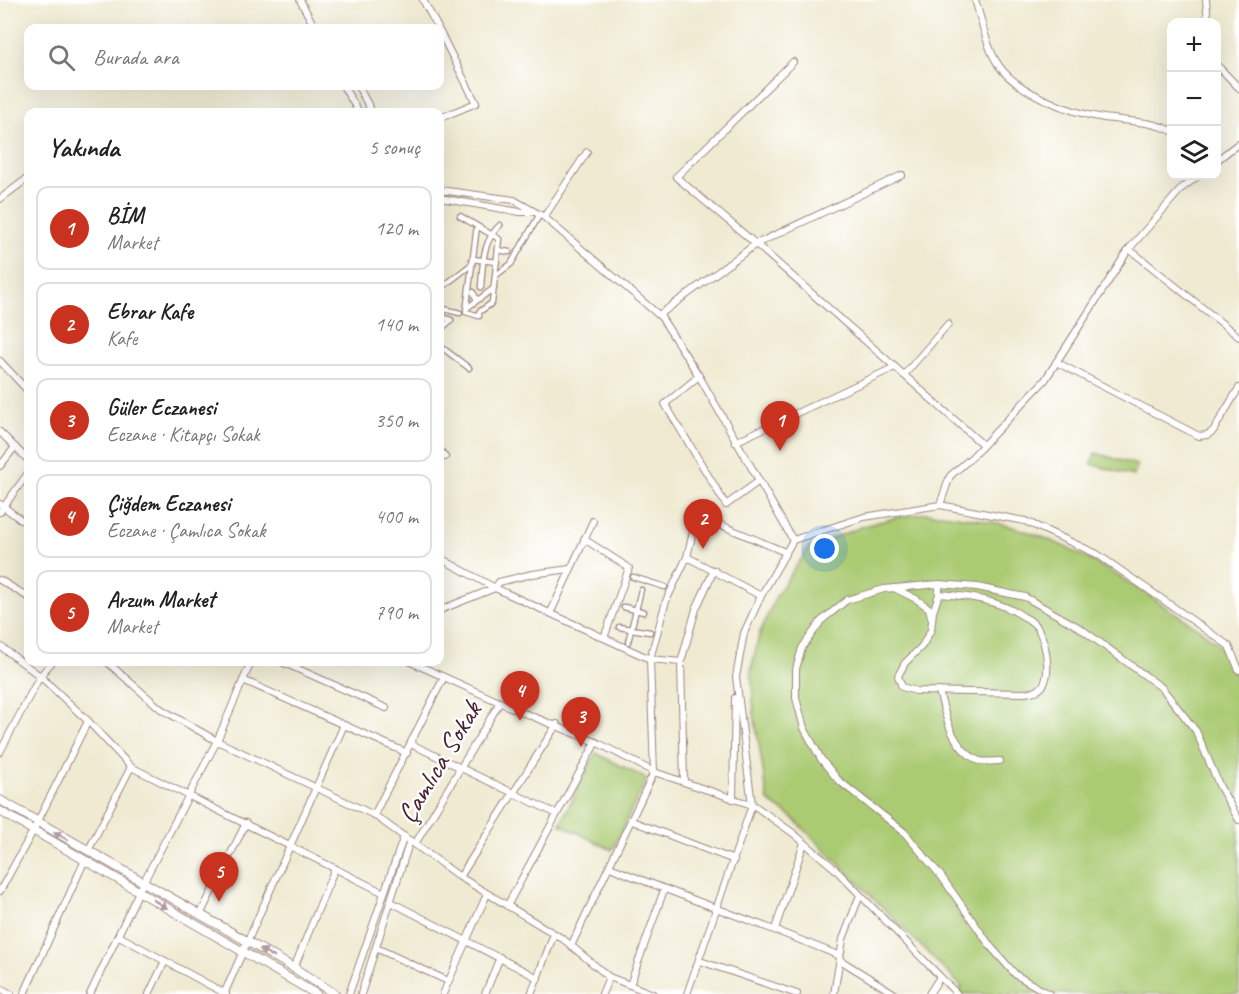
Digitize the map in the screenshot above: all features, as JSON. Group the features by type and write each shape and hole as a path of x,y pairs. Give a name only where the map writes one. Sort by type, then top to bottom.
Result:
{"street":[{"path":"300,0 313,24"},
{"path":"423,0 436,24"},
{"path":"975,0 996,62 1019,86 1092,116 1167,129"},
{"path":"1206,0 1208,18"},
{"path":"444,40 476,103 444,116"},
{"path":"793,62 676,177 756,244 983,445"},
{"path":"1221,68 1239,88"},
{"path":"345,90 357,108"},
{"path":"360,90 370,108"},
{"path":"1221,157 1239,143"},
{"path":"495,276 511,264 540,214 587,152"},
{"path":"659,315 756,244 902,175"},
{"path":"940,505 950,476 1045,380 1129,249 1182,188 1193,180"},
{"path":"0,199 24,181"},
{"path":"444,191 514,200 540,214 659,315 699,376 735,442 794,540"},
{"path":"444,199 540,214"},
{"path":"460,216 477,225 490,234 499,238 492,303 479,312 479,316 466,312 477,225"},
{"path":"477,300 485,248 490,234 500,225"},
{"path":"1129,249 1239,337"},
{"path":"498,250 509,252"},
{"path":"444,285 472,264 484,260 497,262"},
{"path":"472,264 483,270"},
{"path":"478,287 488,292"},
{"path":"478,287 483,296"},
{"path":"466,308 494,288"},
{"path":"444,309 460,313"},
{"path":"444,317 451,320 444,326"},
{"path":"904,375 948,324"},
{"path":"444,349 469,368"},
{"path":"0,361 24,387"},
{"path":"1056,362 1199,436 1213,431 1239,388"},
{"path":"735,442 895,367"},
{"path":"699,376 665,404 726,505 759,481"},
{"path":"0,432 24,456"},
{"path":"0,466 15,447"},
{"path":"24,478 1,508 24,522"},
{"path":"733,799 736,676 744,633 785,552 794,540 864,517 940,505 1025,521 1097,554 1229,646 1239,670"},
{"path":"572,946 654,772 650,659 666,601 687,557 697,515 785,552"},
{"path":"551,612 593,521"},
{"path":"584,539 629,567 604,638"},
{"path":"687,557 762,596"},
{"path":"444,560 495,588 650,659 681,662"},
{"path":"444,608 495,588 499,582 532,574 570,569"},
{"path":"684,782 681,662 696,609 714,570"},
{"path":"633,577 665,588"},
{"path":"0,580 24,595"},
{"path":"939,584 931,630 922,646 905,663 898,676 902,687 916,691 1024,693 1038,690 1045,682 1047,668 1046,649 1038,628 1025,617 1006,607 970,597 939,594"},
{"path":"1049,994 1016,975 992,947 941,876 904,832 838,780 821,759 804,728 796,698 796,669 802,648 821,621 847,600 884,589 939,584 977,586 1025,597 1080,628 1162,688 1196,730 1220,787 1239,820"},
{"path":"894,588 929,608 932,621"},
{"path":"628,642 641,590"},
{"path":"624,607 644,612"},
{"path":"619,627 651,632"},
{"path":"0,646 24,664"},
{"path":"27,666 88,721 131,767 384,893"},
{"path":"0,752 40,676 49,666"},
{"path":"112,666 161,709 217,741 374,815 460,877 572,946 609,977 653,994"},
{"path":"90,994 141,887 217,741 249,666"},
{"path":"291,666 386,708"},
{"path":"420,666 500,702 557,724 654,772 752,805 793,832 834,868 957,994"},
{"path":"374,815 444,676"},
{"path":"687,994 752,805 736,676"},
{"path":"243,680 406,753"},
{"path":"939,691 947,721 958,744 979,761 1000,761"},
{"name":"Çamlıca Sokak","path":"410,840 461,768 500,702"},
{"path":"0,891 88,721"},
{"path":"460,877 557,724"},
{"path":"118,936 225,994 344,725"},
{"path":"507,906 596,742"},
{"path":"411,744 557,814"},
{"path":"24,994 87,856 131,767"},
{"path":"0,800 35,827"},
{"path":"0,811 35,827 141,887 243,953 316,994"},
{"path":"632,821 734,860"},
{"path":"200,915 246,823"},
{"path":"349,994 384,893 410,840"},
{"path":"361,994 410,840"},
{"path":"775,929 804,843"},
{"path":"610,867 664,890 775,929 840,958 896,994"},
{"path":"294,968 335,868"},
{"path":"141,887 200,915 335,994"},
{"path":"630,985 664,890"},
{"path":"443,994 487,894"},
{"path":"834,994 843,939 860,895"},
{"path":"391,902 538,978"},
{"path":"531,994 554,934"},
{"path":"376,948 448,981"},
{"path":"485,994 500,957"},
{"path":"149,994 165,961"},
{"path":"700,961 797,994"},
{"path":"602,994 609,977"},
{"path":"928,994 939,977"},
{"path":"0,988 10,994"}],"green space":[{"path":"1095,453 1137,465 1134,476 1091,464"},
{"path":"924,513 961,516 1000,524 1042,537 1078,553 1190,622 1223,651 1239,690 1239,994 957,994 962,987 791,816 768,801 754,714 751,671 759,635 776,596 809,547 864,526"},
{"path":"596,753 647,779 612,850 560,824"}],"place":[{"name":"BİM","path":"780,451"},
{"name":"Ebrar Kafe","path":"703,549"},
{"name":"Çiğdem Eczanesi","path":"520,721"},
{"name":"Güler Eczanesi","path":"581,747"},
{"name":"Arzum Market","path":"219,902"}]}
